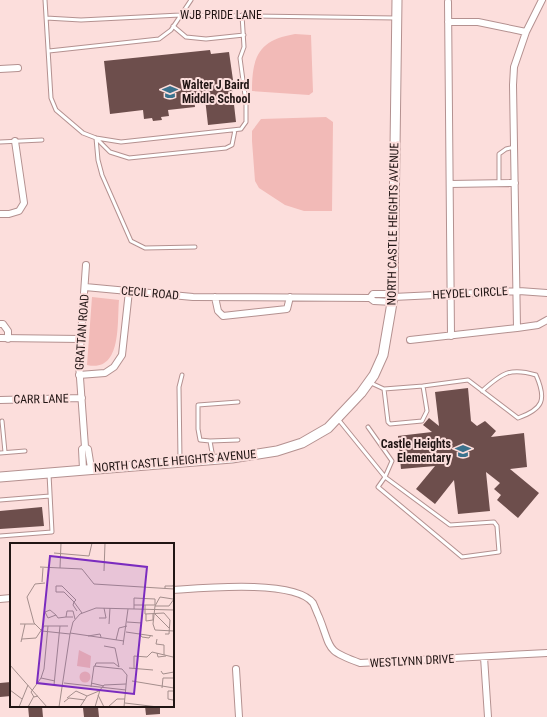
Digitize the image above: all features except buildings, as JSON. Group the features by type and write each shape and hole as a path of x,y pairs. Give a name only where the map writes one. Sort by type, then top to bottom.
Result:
{"street":[{"name":"NORTH CASTLE HEIGHTS AVENUE","path":"0,477 214,459 261,454 291,447 318,435 338,419 369,382 379,366 387,342 393,297 397,0"},
{"path":"517,328 514,68 526,32 542,0"},
{"path":"448,2 450,294 452,336"},
{"path":"448,22 478,22 526,32"},
{"path":"0,69 18,68"},
{"path":"0,214 9,214 19,211 24,202 15,141"},
{"path":"450,184 515,183"},
{"name":"GRATTAN ROAD","path":"86,265 79,375 85,447 82,449 87,469"},
{"name":"CECIL ROAD","path":"85,287 161,295 215,297 370,298"},
{"path":"79,375 105,373 114,367 122,355 129,291"},
{"name":"HEYDEL CIRCLE","path":"370,298 374,301 393,297 450,294 516,291 547,293"},
{"path":"215,297 218,311 223,316 287,309 290,297"},
{"path":"410,340 538,325 547,320"},
{"path":"0,324 3,324 8,331 8,339"},
{"path":"0,338 81,339"},
{"name":"CARR LANE","path":"0,400 82,398"},
{"name":"WESTLYNN DRIVE","path":"174,590 218,587 286,589 304,595 313,604 326,634 329,647 339,656 360,663 547,653"},
{"path":"0,599 10,598"},
{"path":"484,657 488,717"},
{"path":"236,669 239,717"}],"lane":[{"path":"45,0 51,98 56,110 83,133 96,138 121,142 241,129 246,122 246,103 240,58 244,47 242,15"},
{"path":"49,50 159,39 171,30 191,0"},
{"name":"WJB PRIDE LANE","path":"46,18 81,20 180,15 397,18"},
{"path":"173,26 186,37 206,39 244,35"},
{"path":"96,138 110,152 129,158 226,148 232,145 235,130"},
{"path":"96,138 98,160 102,175 131,241 145,248 195,247"},
{"path":"0,142 42,140"},
{"path":"499,183 499,154 506,149 515,147"},
{"path":"369,382 384,389 468,380 482,391 518,418 535,412 543,401 543,387 536,375 521,370 499,375 482,391"},
{"path":"181,462 179,387 182,375"},
{"path":"384,389 388,422 390,424 422,421 427,411 423,386"},
{"path":"238,402 198,405 198,429 200,440 238,440"},
{"path":"338,419 385,477 450,525 494,522 497,526 499,552 462,557 378,487 385,477 392,461 368,427"},
{"path":"2,421 5,452"},
{"path":"210,441 214,459"},
{"path":"0,453 25,451"},
{"path":"0,536 52,532 48,472"},
{"path":"0,500 50,496"}],"shaded area":[{"path":"295,34 311,35 313,92 309,95 252,91 254,68 256,59 260,52 266,45 273,41"},
{"path":"326,117 333,122 332,211 304,211 285,205 259,188 255,181 252,131 261,119"},
{"path":"92,297 119,300 117,333 112,354 106,361 98,365 87,365"}],"place":[{"name":"Walter J Baird Middle School","path":"170,92"},
{"name":"Castle Heights Elementary","path":"463,451"}]}
